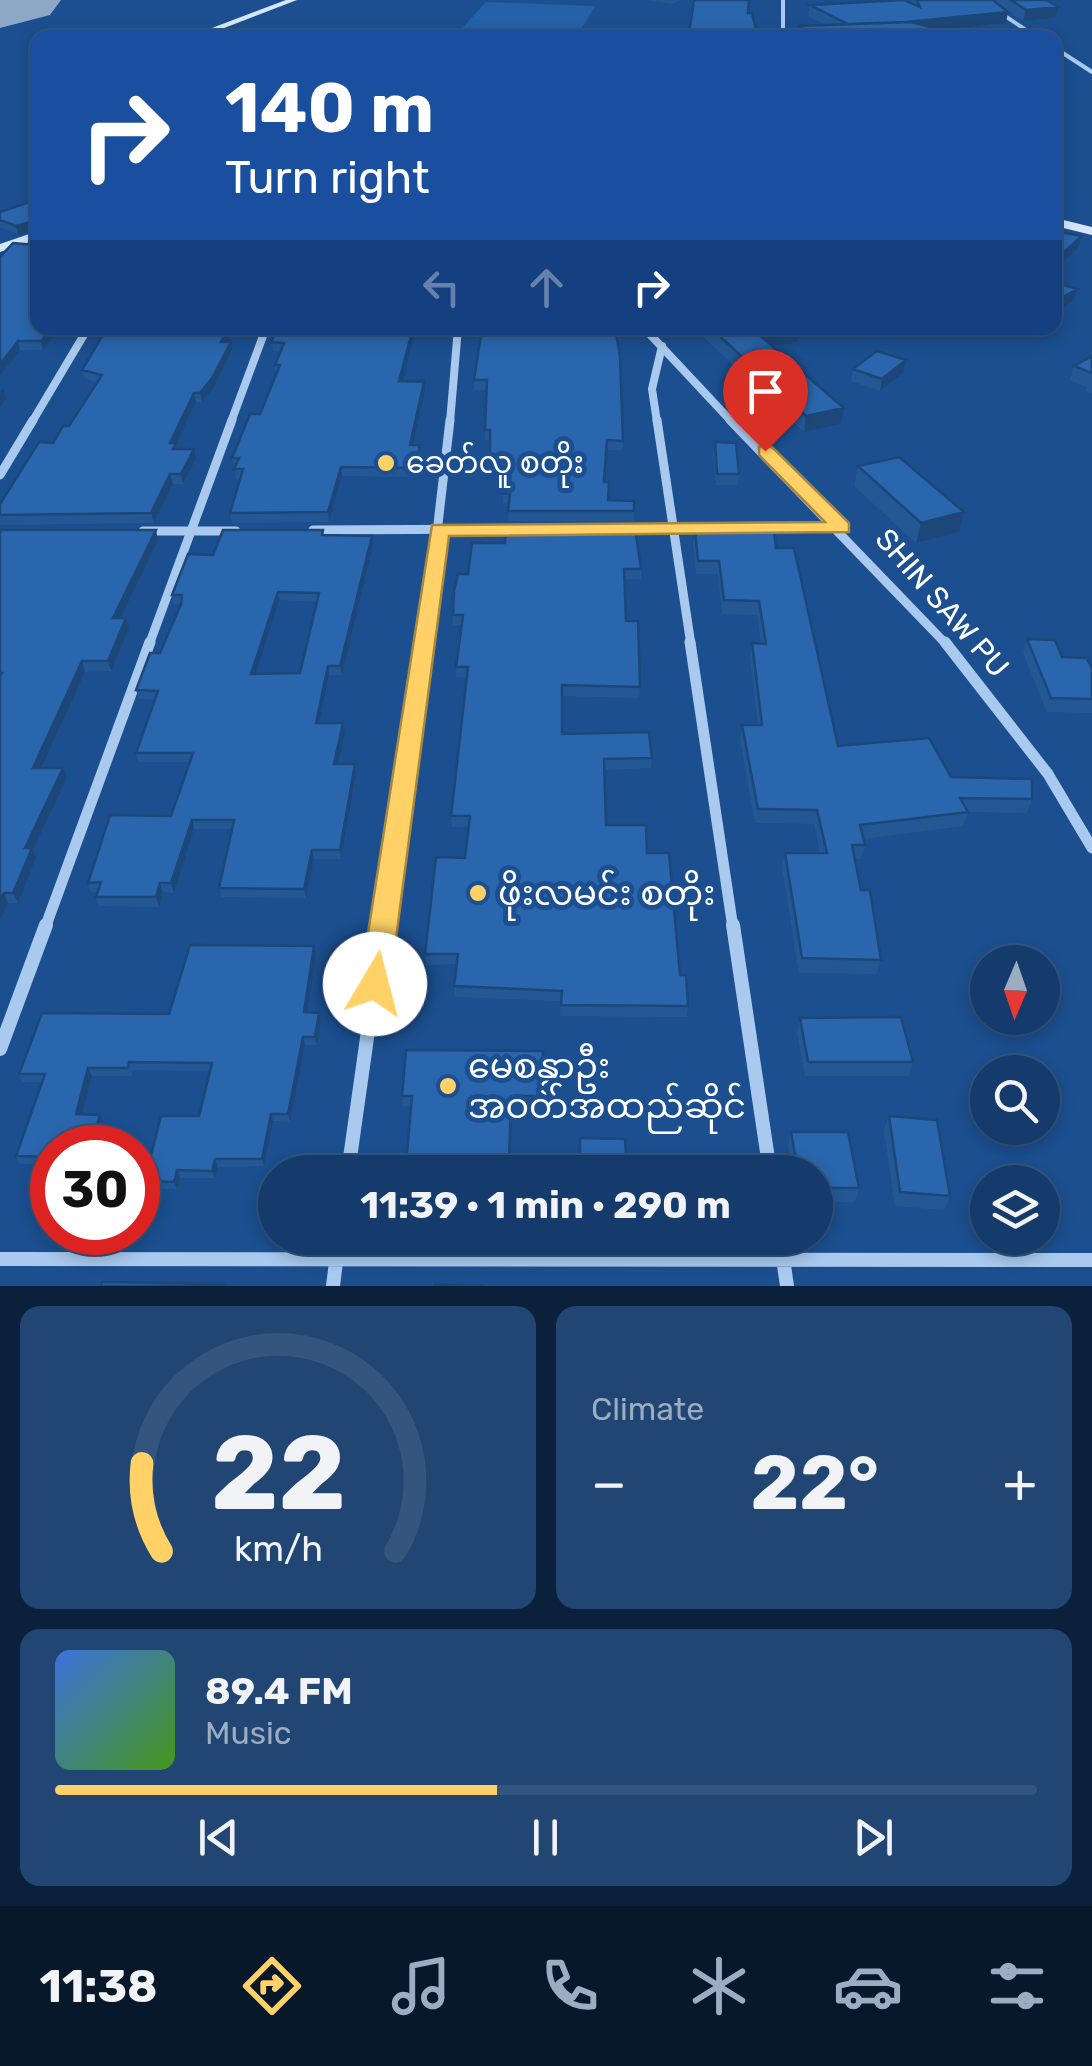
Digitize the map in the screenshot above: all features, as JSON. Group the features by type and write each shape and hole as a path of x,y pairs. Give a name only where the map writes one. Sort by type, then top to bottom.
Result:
{"main road":[{"path":"211,30 292,0"},
{"path":"1062,215 1092,221"},
{"path":"1062,224 1092,230"},
{"path":"6,246 30,238"}],"street":[{"path":"782,0 783,30"},
{"path":"981,0 1026,30"},
{"path":"1062,53 1092,72"},
{"path":"0,475 84,335"},
{"path":"0,1049 263,335"},
{"path":"350,1155 440,530 457,335"},
{"name":"SHIN SAW PU","path":"651,335 842,528 991,695 1092,848"},
{"path":"662,346 652,389 767,1155"},
{"path":"615,529 842,528"},
{"path":"305,530 537,529"},
{"path":"133,531 247,530"},
{"path":"333,1286 337,1255"},
{"path":"782,1255 787,1286"},
{"path":"0,1259 1092,1260"}],"shaded area":[{"path":"486,2 595,6 580,30 460,30"}],"building":[{"path":"694,0 749,0 748,13 752,13 756,30 689,30"},
{"path":"904,0 920,7 917,0 993,0 1008,12 848,24 810,5"},
{"path":"1011,0 1047,0 1058,7 1026,10"},
{"path":"911,22 942,30 806,30 798,26"},
{"path":"30,202 30,222 16,226 0,220 0,212"},
{"path":"1062,232 1082,236 1062,254"},
{"path":"13,243 30,245 30,335 46,335 41,341 18,341 0,364 0,257"},
{"path":"1062,284 1077,289 1062,298"},
{"path":"103,335 224,335 221,342 231,342 212,378 200,393 194,393 170,443 176,443 173,449 194,449 181,474 170,474 151,513 0,515 0,504 39,442 53,443 63,426 69,426 102,375 82,370"},
{"path":"274,335 411,335 399,381 424,382 410,445 420,445 415,468 341,467 328,512 230,513 243,469 234,469 239,458 232,458 250,414 260,414 280,365 275,365 284,343 271,342"},
{"path":"481,335 616,335 623,441 607,440 604,482 609,482 608,500 634,501 634,511 508,511 510,494 502,493 505,460 490,460 490,430 485,430 487,380 474,380"},
{"path":"719,335 759,335 844,408 806,416"},
{"path":"877,351 906,360 882,379 853,369"},
{"path":"1092,356 1092,373 1074,366"},
{"path":"715,442 736,443 739,474 717,474"},
{"path":"899,457 964,512 921,523 858,466"},
{"path":"635,527 641,569 624,569 626,621 638,621 640,687 562,685 562,734 649,732 652,758 604,759 606,825 646,825 647,853 669,853 680,975 686,975 688,1006 561,1005 562,991 454,986 458,954 425,954 436,857 465,858 470,816 451,816 468,667 456,667 463,615 453,615 458,574 468,574 472,543 505,543 506,528"},
{"path":"0,530 156,530 113,618 126,618 108,661 82,661 33,768 63,768 25,848 32,848 13,893 4,893 0,900 2,673"},
{"path":"223,530 323,530 322,535 372,536 340,666 328,666 316,723 343,723 334,764 355,764 340,850 312,850 304,889 219,888 234,820 192,820 171,883 160,883 156,897 96,897 101,882 88,883 110,815 171,816 193,753 136,753 158,691 136,690 150,653 160,653 181,604 182,595 172,595 188,554 213,555","holes":["278,592 319,593 300,673 251,674"]},
{"path":"695,530 774,531 776,548 794,548 838,746 929,738 951,777 1032,779 1032,799 960,798 968,812 860,825 865,845 852,845 861,890 870,890 881,960 802,958 785,853 827,853 817,810 758,809 742,725 762,725 752,643 766,644 759,601 724,600 719,561 698,561"},
{"path":"1027,639 1055,640 1062,657 1087,658 1092,669 1092,699 1051,698"},
{"path":"190,945 314,946 304,1012 319,1013 315,1037 303,1037 288,1114 271,1114 263,1155 258,1155 258,1159 215,1159 212,1171 177,1170 174,1182 160,1182 161,1116 199,1116 212,1063 129,1062 128,1068 88,1068 76,1114 100,1115 97,1125 30,1125 30,1156 16,1156 45,1074 19,1074 42,1013 169,1014"},
{"path":"901,1017 913,1062 808,1062 800,1018"},
{"path":"406,1050 543,1051 542,1096 511,1096 509,1155 407,1155 412,1096 402,1096"},
{"path":"889,1116 937,1120 950,1196 900,1192"},
{"path":"791,1132 848,1132 859,1188 833,1188 833,1155 795,1155"},
{"path":"580,1138 625,1139 626,1155 580,1155"},
{"path":"102,1282 226,1284 226,1286 101,1286"}],"runway":[{"path":"0,6 25,0"}],"place":[{"name":"ခေတ်လူ စတိုး","path":"386,463"},
{"name":"ဖိုးလမင်း စတိုး","path":"478,893"},
{"name":"မေစန္ဒာဦး အဝတ်အထည်ဆိုင်","path":"448,1086"}],"route":[{"path":"375,984 440,530 842,528 765,451"}]}
